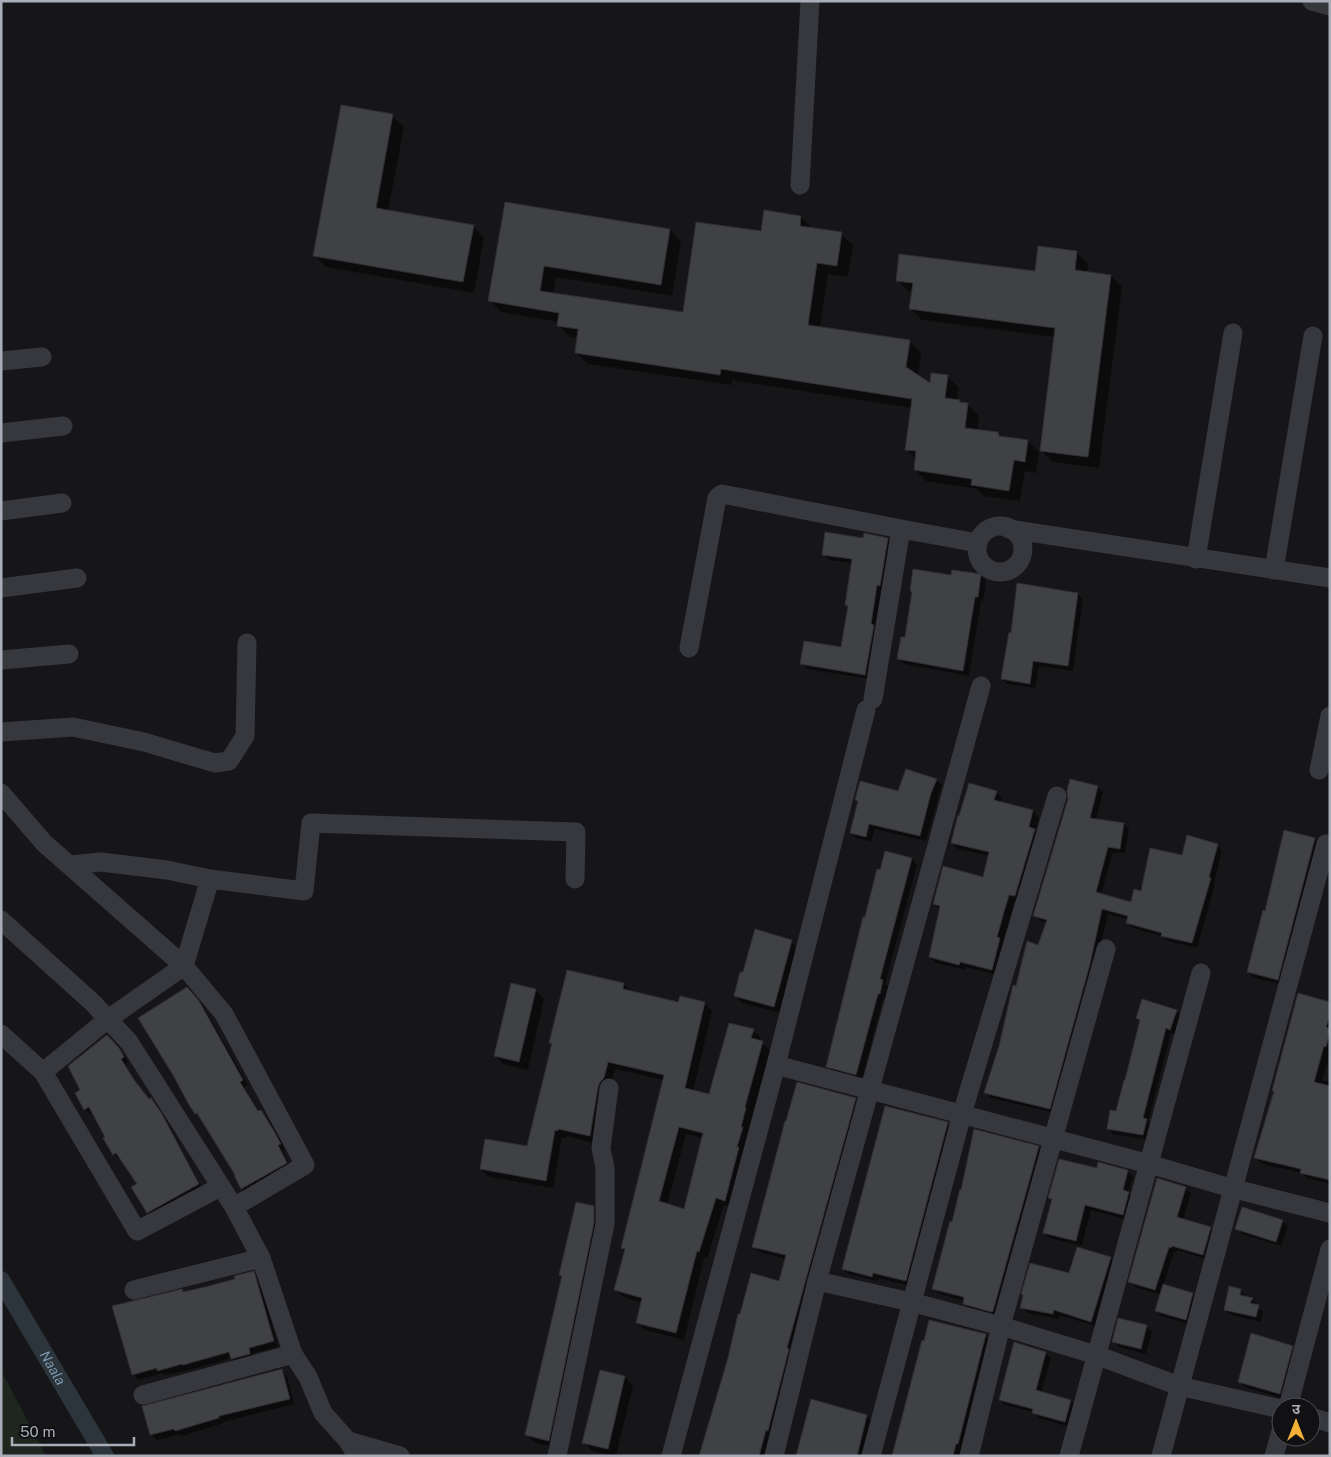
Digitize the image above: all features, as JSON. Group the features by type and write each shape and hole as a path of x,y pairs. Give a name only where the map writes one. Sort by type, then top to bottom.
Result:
{"street":[{"path":"800,184 810,1"},
{"path":"1312,1 1330,6"},
{"path":"1196,559 1233,333"},
{"path":"1274,570 1313,336"},
{"path":"1,361 42,357"},
{"path":"1,433 63,426"},
{"path":"689,648 717,498 722,494 978,543"},
{"path":"1,511 62,503"},
{"path":"1009,528 1020,538 1022,546 1020,561 1009,570 994,571 982,564 977,550 978,543 981,536 994,528 1001,527 1009,528 1196,559 1330,578"},
{"path":"671,1456 776,1065 869,704 901,528"},
{"path":"1,588 77,578"},
{"path":"1,732 73,728 144,742 215,764 229,761 245,736 248,643"},
{"path":"1,660 69,654"},
{"path":"774,1456 817,1281 981,686"},
{"path":"1319,770 1330,716"},
{"path":"1,793 44,843 184,966 224,1014 305,1165 234,1207"},
{"path":"871,1456 962,1114 1057,796"},
{"path":"70,865 101,862 304,891 311,823 576,832 575,879"},
{"path":"1161,1456 1326,844"},
{"path":"43,1072 108,1019 184,966 210,879"},
{"path":"1,920 93,1003 129,1042 234,1207 261,1258 293,1354 308,1376 323,1413 352,1449 400,1456"},
{"path":"969,1456 1001,1326 1106,949"},
{"path":"1069,1456 1201,973"},
{"path":"1,1034 43,1072 137,1231 220,1187"},
{"path":"776,1065 1330,1213"},
{"path":"557,1456 605,1224 605,1168 601,1148 609,1088"},
{"path":"1291,1397 1330,1249"},
{"path":"134,1290 261,1258"},
{"path":"817,1281 911,1302 1001,1326 1096,1355 1179,1386 1271,1407"},
{"path":"144,1396 293,1354"}],"shaded area":[{"path":"1,1370 46,1456 1,1456"}],"building":[{"path":"341,105 393,114 376,208 474,225 463,282 313,256"},
{"path":"505,202 670,229 661,285 544,266 540,291 683,312 696,222 761,231 764,210 801,216 800,226 842,232 837,266 817,263 808,325 910,340 906,367 930,383 931,373 948,375 945,398 968,403 965,428 998,432 999,436 1028,440 1025,462 1014,460 1009,491 971,485 972,479 914,470 916,451 905,450 912,399 721,369 720,375 575,353 578,329 557,326 559,313 488,301"},
{"path":"1038,246 1077,251 1075,270 1111,275 1088,457 1040,451 1055,328 909,309 913,283 896,281 899,254 1035,271"},
{"path":"825,532 863,538 864,533 888,538 880,586 877,585 871,624 874,625 865,675 800,664 804,641 841,647 848,606 845,605 852,559 822,555"},
{"path":"913,569 951,575 952,570 981,574 978,597 975,597 963,671 897,659 901,637 905,637 912,592 910,591"},
{"path":"1017,583 1078,593 1068,666 1033,661 1030,684 1001,679 1009,632 1011,633"},
{"path":"906,769 937,779 931,793 920,836 869,824 866,837 850,833 858,801 855,800 860,781 898,791"},
{"path":"1070,779 1098,786 1090,818 1124,823 1120,849 1108,847 1096,892 1131,902 1134,889 1141,891 1150,848 1182,855 1187,835 1218,844 1209,877 1211,878 1192,943 1161,936 1162,933 1126,923 1128,916 1102,909 1090,964 1050,1109 984,1093 999,1046 1013,985 1016,986 1027,941 1038,945 1047,920 1033,916 1068,799 1067,791"},
{"path":"969,783 997,791 994,800 1033,810 1029,827 1035,829 1015,896 1009,895 997,937 1000,938 992,970 960,962 959,965 929,957 940,906 933,904 943,866 983,877 989,852 951,843"},
{"path":"1284,830 1315,838 1278,980 1247,972 1263,910 1265,911"},
{"path":"885,851 912,858 880,979 883,980 880,994 878,994 856,1075 826,1067 863,917 865,917 877,869 880,870"},
{"path":"755,929 792,940 774,1007 734,996"},
{"path":"567,970 624,983 623,989 678,1002 680,996 705,1002 685,1088 709,1094 729,1023 754,1029 751,1038 763,1041 745,1107 741,1127 743,1127 737,1147 739,1147 725,1201 716,1198 699,1252 697,1251 676,1333 636,1323 642,1298 614,1290 625,1249 621,1248 664,1075 608,1062 604,1078 598,1087 590,1136 555,1130 546,1181 480,1169 485,1139 527,1146 552,1043 549,1043","holes":["679,1127 703,1133 684,1209 659,1201"]},
{"path":"511,983 536,989 519,1062 494,1056"},
{"path":"187,987 199,1001 243,1080 240,1082 258,1111 261,1110 274,1131 281,1144 278,1145 287,1163 241,1189 235,1175 197,1113 195,1114 188,1103 138,1018"},
{"path":"1298,993 1330,1002 1330,1016 1326,1027 1330,1028 1330,1031 1314,1082 1330,1086 1330,1180 1300,1173 1301,1169 1254,1158 1274,1091 1272,1091"},
{"path":"1142,999 1177,1010 1170,1030 1166,1028 1143,1118 1147,1119 1143,1135 1107,1129 1110,1110 1116,1111 1125,1080 1140,1020 1136,1018"},
{"path":"107,1035 119,1048 124,1057 121,1059 135,1081 149,1099 151,1098 162,1114 199,1184 147,1213 131,1187 137,1184 116,1153 113,1155 89,1107 84,1110 75,1093 80,1090 68,1066"},
{"path":"797,1082 856,1098 787,1348 789,1349 768,1431 766,1430 759,1456 699,1456 751,1273 779,1281 786,1255 752,1247"},
{"path":"885,1106 948,1122 906,1281 873,1273 872,1277 842,1269"},
{"path":"974,1129 1039,1146 993,1311 991,1312 963,1304 964,1297 932,1289 950,1221 952,1222 961,1190"},
{"path":"1059,1159 1097,1168 1098,1162 1128,1170 1123,1190 1129,1192 1123,1215 1085,1205 1076,1241 1043,1233 1052,1199 1048,1198"},
{"path":"1157,1178 1186,1187 1177,1217 1211,1227 1203,1255 1172,1246 1171,1248 1169,1247 1155,1290 1128,1282"},
{"path":"576,1202 594,1206 594,1223 549,1441 525,1435 562,1276 559,1275"},
{"path":"1242,1207 1283,1220 1276,1242 1235,1229"},
{"path":"1077,1247 1111,1257 1091,1322 1054,1310 1053,1314 1020,1308 1023,1295 1021,1294 1030,1263 1069,1273"},
{"path":"254,1271 274,1341 249,1348 250,1354 231,1359 229,1352 183,1365 157,1371 157,1368 132,1375 112,1306 182,1289 183,1292 205,1287 235,1279 234,1276"},
{"path":"1163,1284 1193,1293 1186,1320 1155,1311"},
{"path":"1229,1286 1241,1289 1240,1295 1253,1298 1250,1303 1259,1305 1256,1317 1224,1310"},
{"path":"1118,1318 1147,1325 1141,1349 1112,1342"},
{"path":"929,1320 986,1334 958,1444 956,1444 953,1456 892,1456 922,1340 924,1341"},
{"path":"1251,1333 1293,1346 1280,1394 1238,1382"},
{"path":"1014,1342 1046,1352 1036,1390 1071,1400 1065,1422 1032,1413 1033,1409 999,1400"},
{"path":"282,1369 290,1399 219,1416 219,1418 175,1431 174,1429 150,1435 142,1406"},
{"path":"600,1370 625,1376 608,1449 582,1443"},
{"path":"811,1399 867,1415 857,1456 796,1456"}],"waterway":[{"name":"Naala","path":"1,1280 105,1456"}]}
